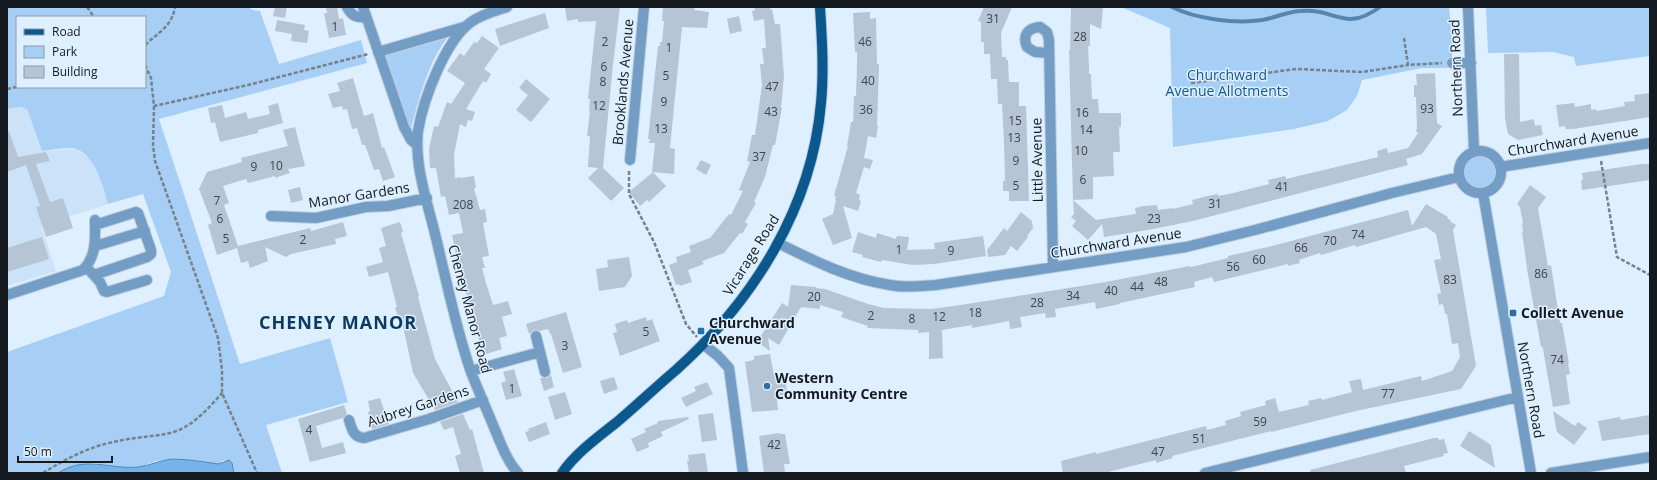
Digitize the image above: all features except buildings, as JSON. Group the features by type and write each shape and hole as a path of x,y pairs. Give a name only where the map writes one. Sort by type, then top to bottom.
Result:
{"main road":[{"name":"Vicarage Road","path":"562,473 578,455 633,408 702,344 735,308 778,243 794,211 802,190 815,144 821,104 822,85 820,7"}],"street":[{"path":"347,7 350,13 355,17 365,12 378,52"},
{"name":"Cheney Manor Road","path":"507,7 480,11 464,27 445,53 420,120 417,145 427,198 456,320 471,371 482,400 509,460 518,473"},
{"name":"Brooklands Avenue","path":"630,160 644,7"},
{"name":"Northern Road","path":"1468,7 1474,151"},
{"name":"Cheney Manor Road","path":"417,145 411,140 404,127 378,52 464,27"},
{"name":"Little Avenue","path":"1049,53 1053,267"},
{"path":"1452,63 1471,63"},
{"name":"Churchward Avenue","path":"1500,167 1650,143"},
{"path":"1474,151 1466,155 1461,161 1458,170 1459,177 1469,191 1483,193"},
{"name":"Churchward Avenue","path":"1474,151 1482,151 1492,154 1497,159 1500,167 1500,177 1497,184 1483,193"},
{"name":"Churchward Avenue","path":"778,243 823,265 846,274 891,286 912,287 953,283 1186,247 1459,177"},
{"name":"Northern Road","path":"1483,193 1532,473"},
{"name":"Manor Gardens","path":"270,216 316,218 366,207 388,206 427,198"},
{"path":"7,295 54,278 77,272 86,266 92,256 95,246 95,222 136,212 138,213 145,231 151,254 147,257 94,275"},
{"path":"95,246 145,231"},
{"path":"86,266 94,275 104,291 107,292 147,280"},
{"path":"536,336 545,372"},
{"path":"702,344 718,356 729,368 743,473"},
{"path":"471,371 540,352"},
{"path":"1205,473 1518,398"},
{"name":"Aubrey Gardens","path":"350,420 356,436 364,438 430,419 482,400"},
{"path":"1551,473 1650,457"}],"path":[{"path":"87,7 93,16"},
{"path":"146,44 169,24 173,17 175,7"},
{"path":"1404,38 1408,65"},
{"path":"154,106 248,85 378,52"},
{"path":"1191,83 1296,69 1362,72 1424,63 1452,63"},
{"path":"146,67 151,78 154,106 153,145 155,161 218,338 222,393 257,473"},
{"path":"1600,150 1617,258 1650,275"},
{"path":"630,160 629,194 654,242 686,324 702,344"},
{"path":"43,473 61,462 101,445 119,440 171,433 186,426 197,418 208,409 222,393"}],"shaded area":[{"path":"20,107 27,109 42,151 76,149 90,159 100,179 108,204 41,226 56,271 7,286 7,109"},
{"path":"172,459 219,464 229,460 232,463 234,473 58,473 78,465 98,464 118,467 139,467"}],"green space":[{"path":"7,7 247,7 260,11 279,64 361,40 367,63 159,119 240,364 330,338 348,402 266,425 282,473 234,473 234,468 224,460 219,464 172,459 156,461 140,467 120,467 94,463 69,467 58,473 7,473 7,352 164,296 171,272 143,194 108,204 97,172 83,152 73,148 42,151 27,109 20,107 7,109"},
{"name":"Churchward Avenue Allotments","path":"1121,7 1449,7 1452,36 1452,68 1422,68 1362,80 1357,96 1347,110 1328,121 1294,129 1173,147 1170,28"},
{"path":"1486,7 1650,7 1650,56 1576,66 1574,57 1553,52 1488,53"},
{"path":"447,38 429,71 420,96 410,133 384,56"},
{"path":"1476,155 1482,155 1491,160 1495,166 1495,178 1491,184 1482,189 1476,189 1467,184 1462,175 1462,169 1467,160"}],"waterway":[{"path":"1172,7 1192,15 1228,21 1262,20 1291,12 1301,11 1313,11 1348,19 1368,15 1380,7"}],"place":[{"name":"Collett Avenue","path":"1513,313"},
{"name":"Churchward Avenue","path":"701,331"},
{"name":"Western Community Centre","path":"767,386"}],"district":[{"name":"CHENEY MANOR","path":"338,323"}]}
